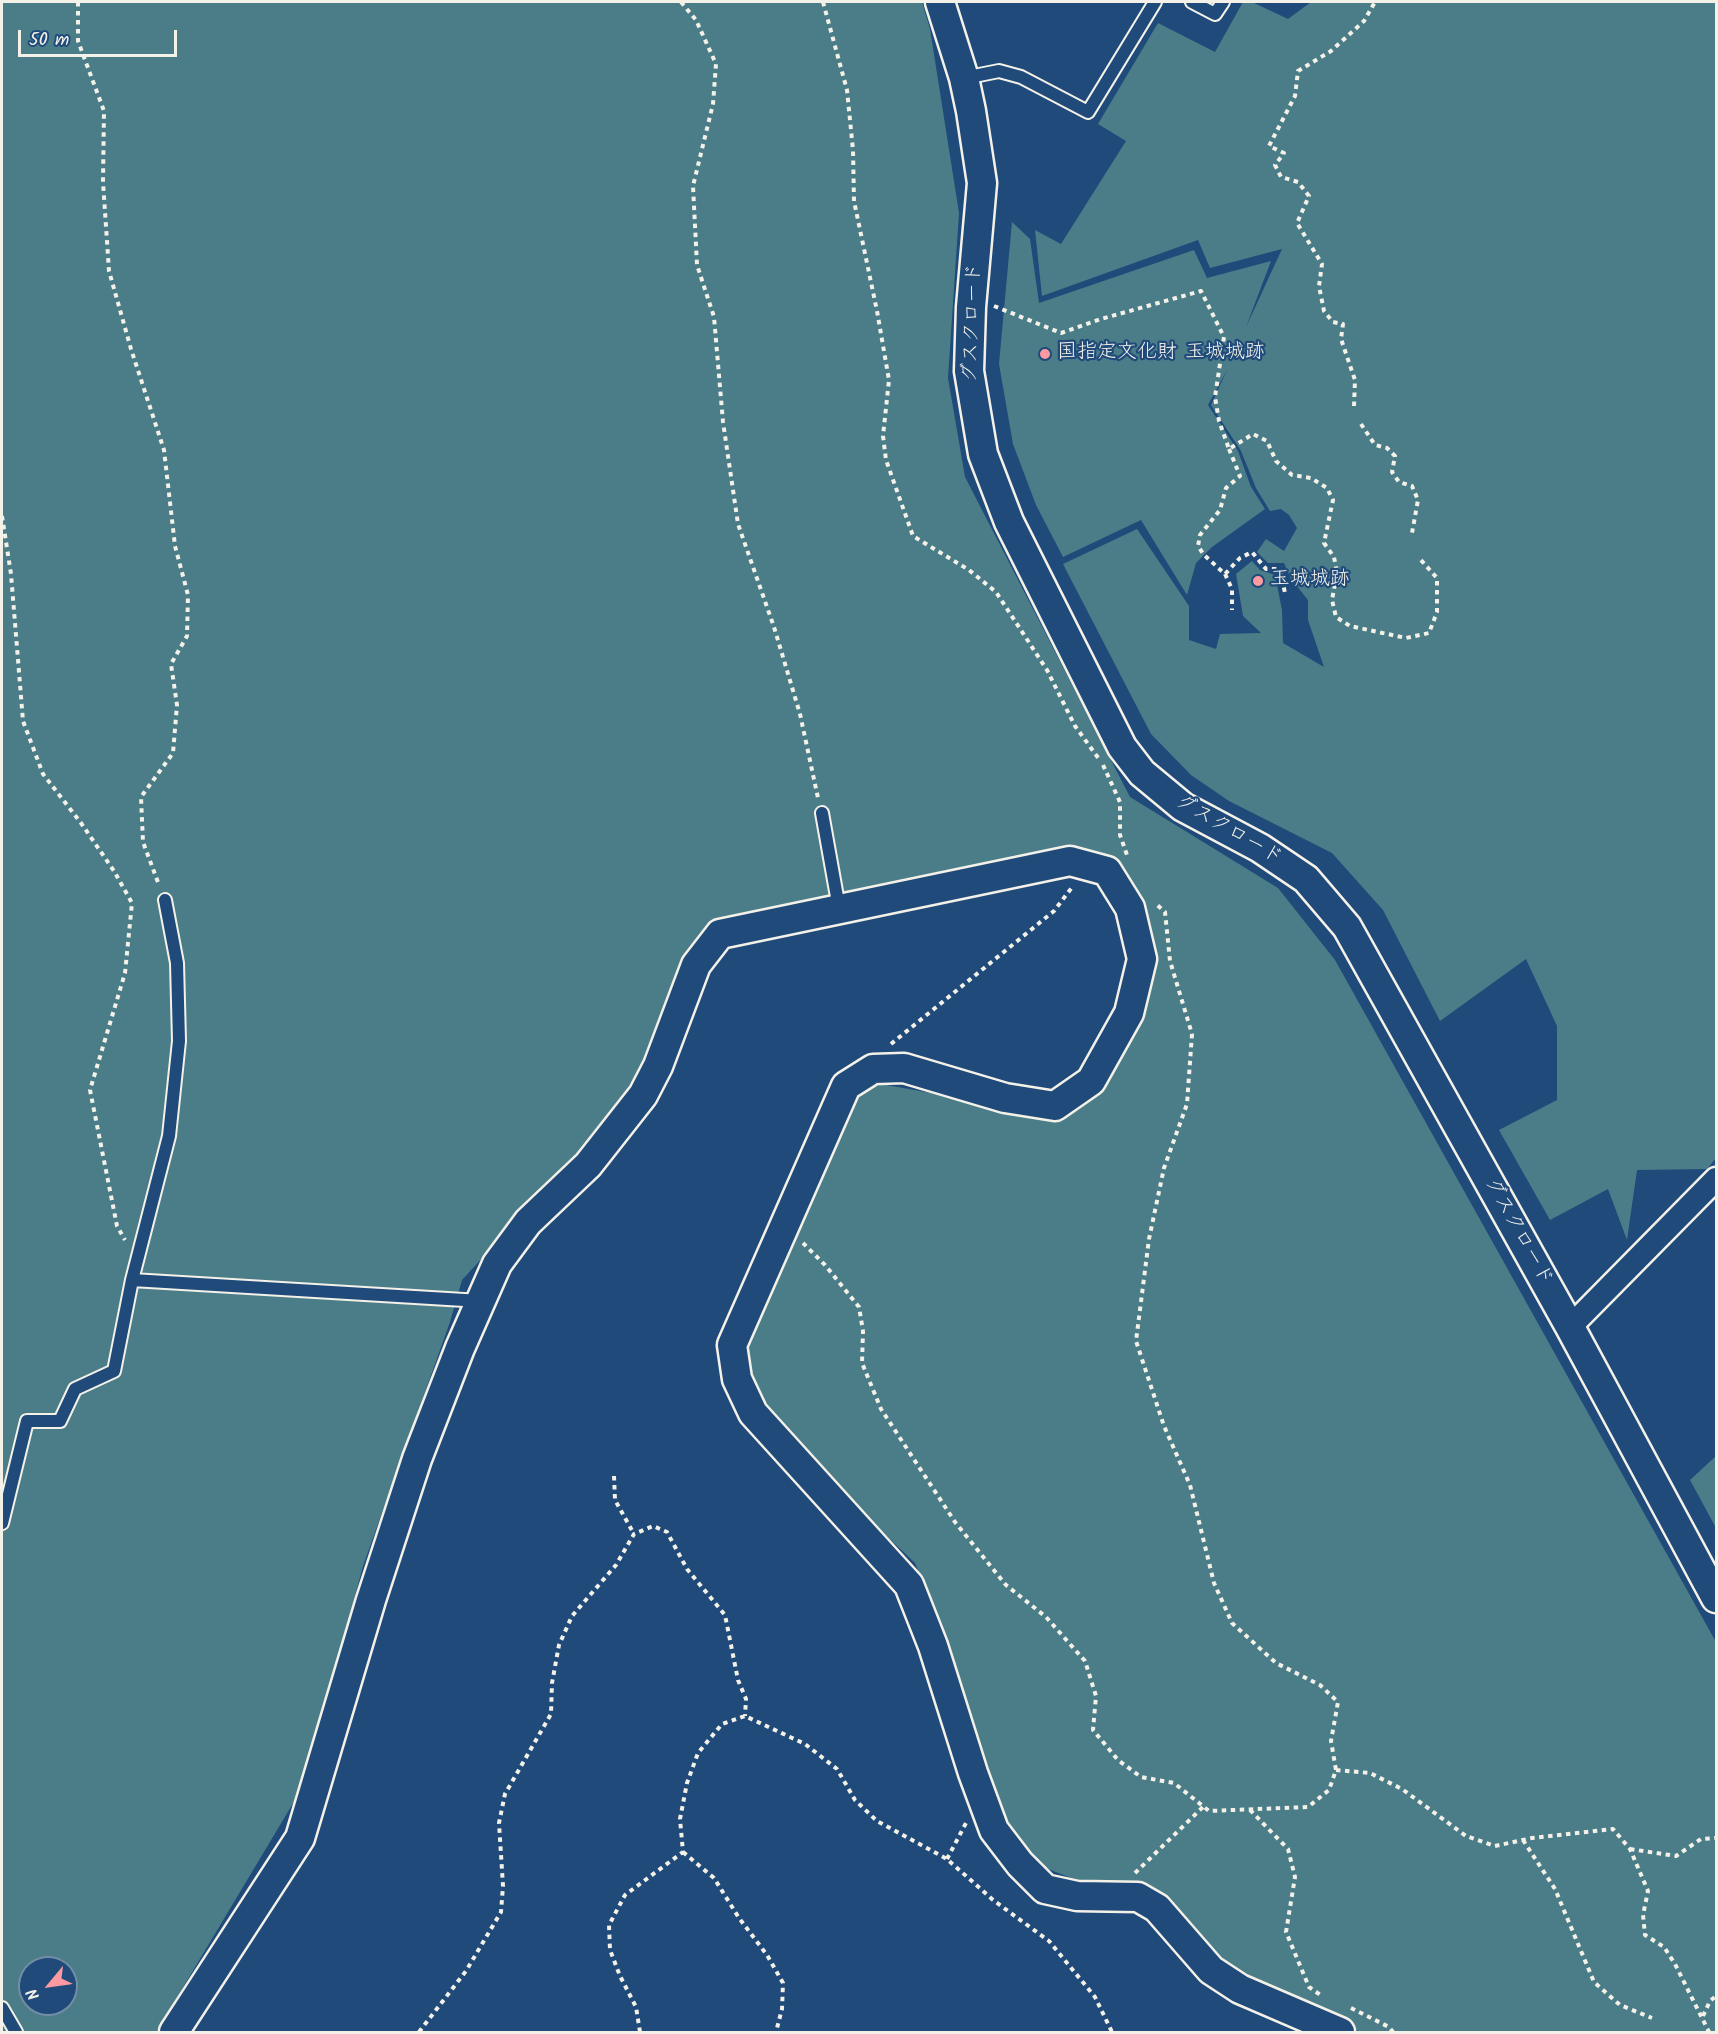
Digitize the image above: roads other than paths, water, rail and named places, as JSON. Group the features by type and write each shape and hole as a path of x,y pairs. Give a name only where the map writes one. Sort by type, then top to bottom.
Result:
{"street":[{"name":"グスクロード","path":"940,2 964,78 982,183 971,306 969,371 982,454 1009,522 1122,747 1142,773 1183,807 1260,848 1306,879 1347,927 1570,1328 1716,1598"},
{"path":"174,2032 300,1838 371,1600 417,1459 460,1348 497,1264 528,1222 588,1165 643,1095 658,1066 696,965 720,934 1070,861 1107,871 1130,908 1142,959 1129,1013 1091,1082 1054,1106 1005,1098 904,1068 873,1069 846,1086 732,1345 737,1379 753,1413 909,1585 933,1646 973,1773 994,1830 1020,1864 1045,1889 1077,1896 1138,1897 1157,1908 1211,1970 1240,1989 1343,2019"},
{"path":"1570,1328 1716,1179"}],"lane":[{"path":"964,78 999,71 1022,77 1088,112 1155,2"},
{"path":"1192,2 1215,14 1222,2"},
{"path":"822,813 839,908"},
{"path":"2,1523 27,1421 60,1421 75,1389 114,1371 132,1280 169,1136 179,1041 177,963 165,900"},
{"path":"132,1280 481,1301"},
{"path":"2,2008 16,2032"}],"place":[{"name":"国指定文化財 玉城城跡","path":"1045,354"},
{"name":"玉城城跡","path":"1258,581"}]}
